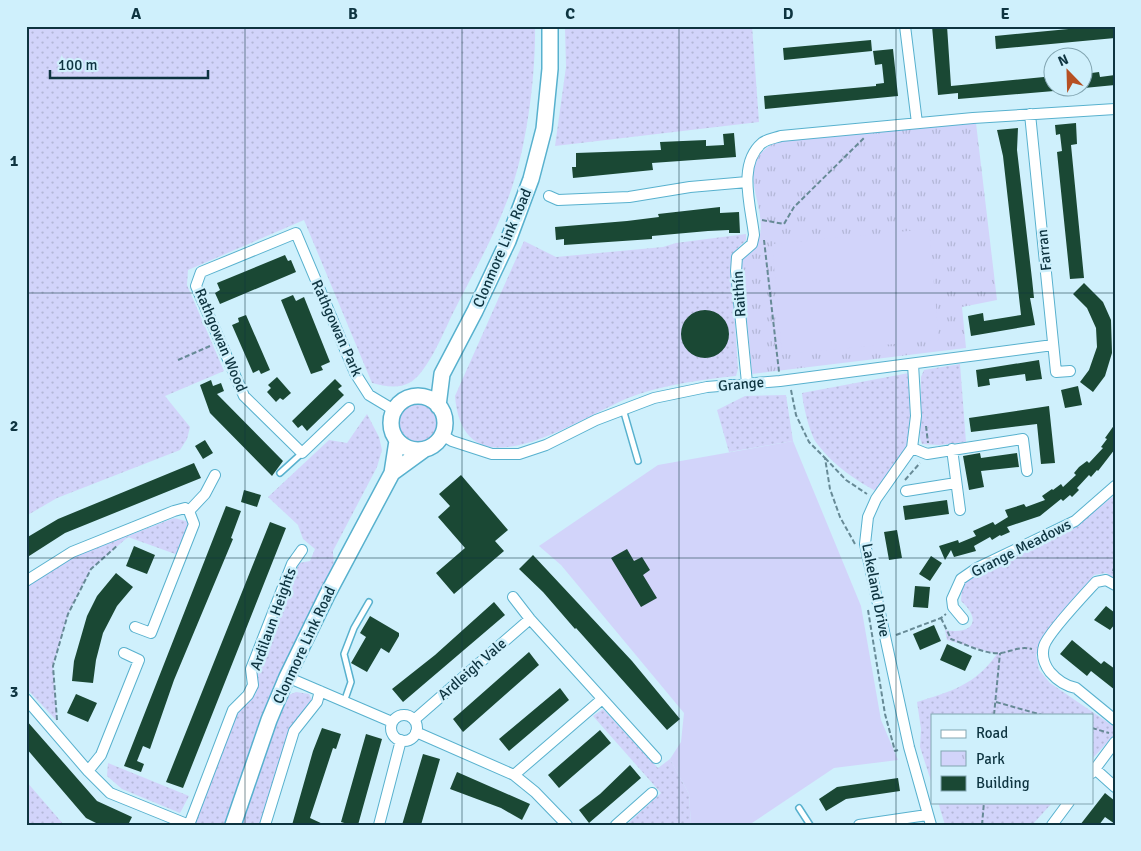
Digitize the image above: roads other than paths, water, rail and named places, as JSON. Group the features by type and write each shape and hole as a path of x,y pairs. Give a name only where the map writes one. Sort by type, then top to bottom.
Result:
{"main road":[{"name":"Clonmore Link Road","path":"438,406 442,374 475,311 508,241 531,179 544,129 550,69 550,26"},
{"name":"Clonmore Link Road","path":"410,398 442,374"},
{"path":"426,398 438,406 444,420 442,435 432,446 425,449 410,449 397,441 391,426 394,410 404,400 426,398"},
{"name":"Clonmore Link Road","path":"233,825 269,720 287,677 327,595 392,473 397,441"},
{"name":"Clonmore Link Road","path":"392,473 425,449"}],"street":[{"path":"905,26 917,124"},
{"path":"549,196 558,200 629,197 690,187 747,182 750,158 763,142 781,136 1030,114 1115,109"},
{"name":"Farran","path":"1030,114 1056,372 1070,371"},
{"name":"Raithín","path":"747,182 754,236 752,244 737,257 736,272 747,383"},
{"name":"Rathgowan Wood","path":"296,233 201,272 196,286 244,396 302,453"},
{"name":"Rathgowan Park","path":"296,233 355,373 369,395 394,410"},
{"name":"Grange","path":"442,435 452,441 492,454 519,454 546,445 622,409 654,398 747,383 780,381 1053,345"},
{"name":"Lakeland Drive","path":"913,364 916,416 912,448 876,500 868,517 865,544 909,747 929,820"},
{"path":"302,453 349,408"},
{"path":"912,448 927,454 952,448 1023,439 1027,471"},
{"path":"952,448 960,510"},
{"path":"189,511 205,494 215,475"},
{"path":"906,491 956,483"},
{"name":"Grange Meadows","path":"963,619 953,607 952,599 961,579 977,568 1075,521 1115,486"},
{"path":"26,581 72,552 185,508 189,511 194,524 151,634 135,627"},
{"name":"Ardilaun Heights","path":"26,699 88,771 110,793 189,825 233,710 248,695 253,685 251,669 292,564 302,550"},
{"path":"1115,585 1106,580 1096,582 1047,641 1043,652 1044,662 1056,679 1069,687 1076,688 1115,720"},
{"path":"513,597 601,700 656,758"},
{"name":"Ardleigh Vale","path":"414,720 530,619"},
{"path":"88,771 101,755 139,660 124,654"},
{"path":"287,677 392,722"},
{"path":"264,825 294,731 318,702 320,691"},
{"path":"514,774 601,700"},
{"path":"402,715 414,720 416,732 408,740 401,740 392,733 392,722 402,715"},
{"path":"416,732 514,774 535,792 567,825"},
{"path":"379,825 401,740"},
{"path":"1115,742 1094,771 1115,787"},
{"path":"616,825 652,794"},
{"path":"1052,825 1068,804"},
{"path":"860,825 929,820"}],"lane":[{"path":"622,409 638,461"},
{"path":"280,473 302,453"},
{"path":"344,702 351,682 344,654 354,628 369,602"},
{"path":"799,808 810,825"}]}
